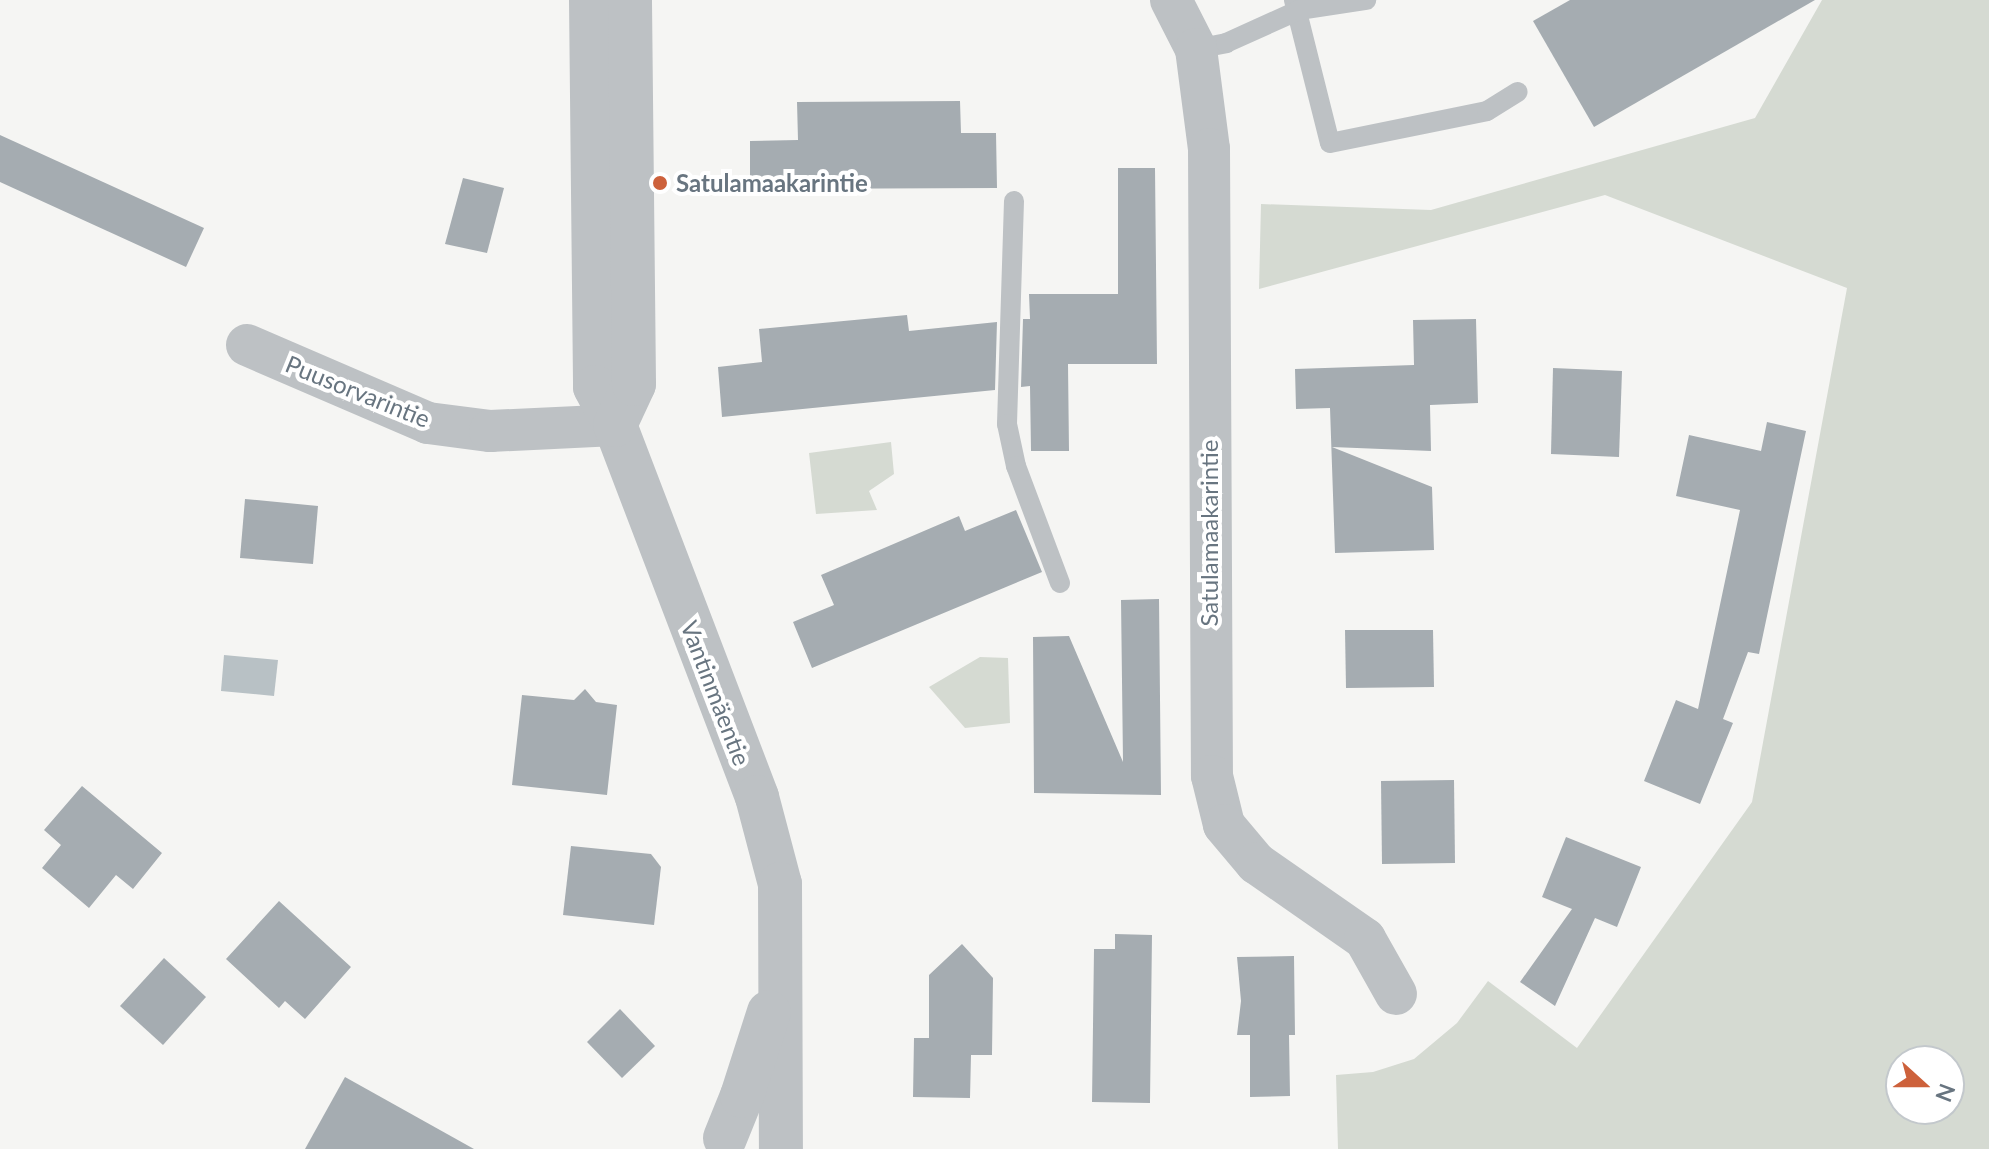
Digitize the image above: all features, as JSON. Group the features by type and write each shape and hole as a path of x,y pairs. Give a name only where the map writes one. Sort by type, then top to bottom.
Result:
{"street":[{"name":"Vantinmäentie","path":"591,0 595,387 615,425 757,797 780,884 780,1149"},
{"path":"615,425 634,384 630,0"},
{"name":"Satulamaakarintie","path":"1171,0 1196,49 1209,149 1212,776 1224,825 1256,863 1365,939 1396,994"},
{"name":"Puusorvarintie","path":"247,345 428,423 490,431 615,425"},
{"name":"Vantinmäentie","path":"713,1144 742,1096 782,967"},
{"path":"713,1144 744,1136 780,1149"}],"lane":[{"path":"1196,49 1226,43 1296,5 1366,0"},
{"path":"1296,5 1330,143 1487,111 1518,92"},
{"path":"1014,201 1007,424 1016,466 1060,583"}],"shaded area":[{"path":"1822,0 1989,0 1989,1149 1338,1149 1336,1075 1373,1072 1414,1059 1457,1023 1488,981 1577,1048 1752,802 1847,288 1605,195 1259,289 1261,204 1431,210 1755,118"},
{"path":"891,442 894,474 869,491 877,510 816,514 809,453"},
{"path":"224,655 278,660 274,696 221,691"},
{"path":"980,657 1008,658 1010,723 965,728 929,687"}],"building":[{"path":"1570,0 1815,0 1594,127 1533,21"},
{"path":"960,101 961,133 996,133 997,188 750,189 750,141 798,140 797,102"},
{"path":"0,135 204,228 186,267 0,182"},
{"path":"1118,168 1155,168 1157,364 1068,364 1069,451 1031,451 1030,386 1021,387 1023,319 1030,319 1029,294 1118,294"},
{"path":"463,178 504,188 487,253 445,244"},
{"path":"907,315 909,331 997,322 995,390 722,417 718,367 762,362 759,329"},
{"path":"1476,319 1478,403 1430,405 1431,451 1332,447 1432,487 1434,550 1335,553 1330,408 1296,409 1295,369 1414,365 1413,320"},
{"path":"1553,368 1622,371 1619,457 1551,454"},
{"path":"1767,422 1806,431 1759,654 1748,652 1723,719 1733,723 1700,804 1644,781 1676,700 1698,709 1740,510 1676,496 1689,435 1761,451"},
{"path":"245,499 318,506 313,564 240,558"},
{"path":"1016,510 1042,572 812,668 793,622 834,605 821,575 959,516 965,531"},
{"path":"1159,599 1161,795 1034,793 1033,637 1069,636 1123,762 1121,600"},
{"path":"1345,630 1433,630 1434,687 1346,688"},
{"path":"585,689 596,702 617,705 607,795 512,785 522,695 574,700"},
{"path":"1454,780 1455,863 1382,864 1381,781"},
{"path":"82,786 162,853 133,889 116,875 89,908 42,868 61,845 44,830"},
{"path":"1566,837 1641,867 1617,927 1595,918 1555,1006 1520,982 1572,909 1542,897"},
{"path":"571,846 651,854 661,867 654,925 563,915"},
{"path":"279,901 351,967 305,1019 285,1001 279,1008 226,959"},
{"path":"1115,934 1152,935 1150,1103 1092,1102 1094,949 1115,949"},
{"path":"962,944 993,978 992,1055 971,1055 970,1098 913,1097 914,1038 929,1038 929,975"},
{"path":"1294,956 1295,1035 1289,1035 1290,1096 1250,1097 1250,1035 1237,1035 1241,1001 1237,957"},
{"path":"164,958 206,997 163,1045 120,1006"},
{"path":"620,1009 655,1046 622,1078 587,1042"},
{"path":"345,1077 474,1149 305,1149"}],"place":[{"name":"Satulamaakarintie","path":"660,183"}]}
